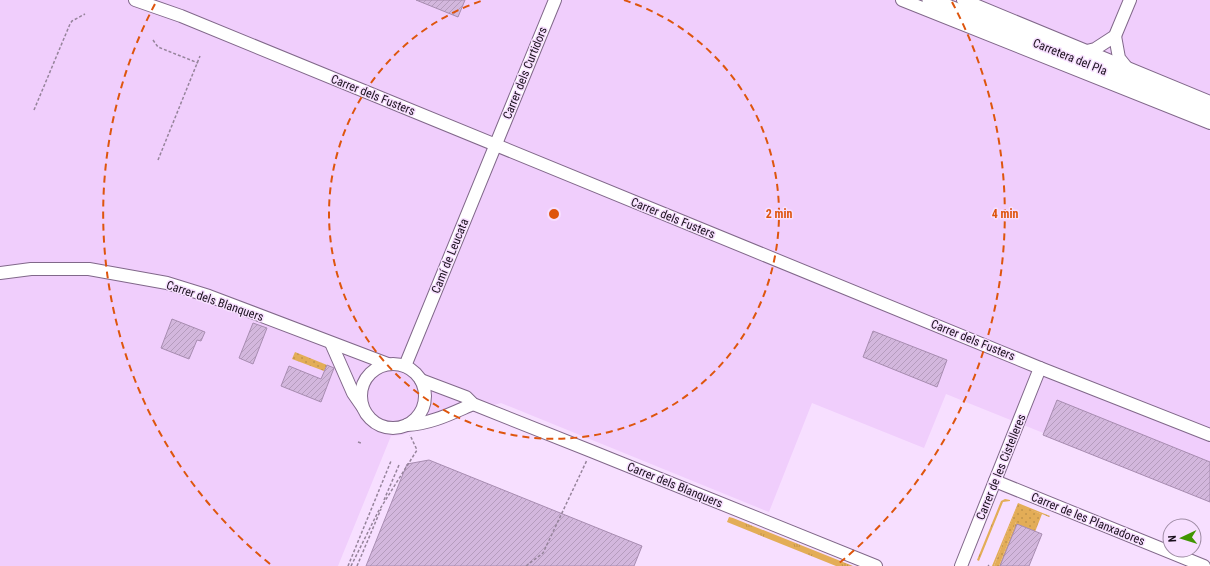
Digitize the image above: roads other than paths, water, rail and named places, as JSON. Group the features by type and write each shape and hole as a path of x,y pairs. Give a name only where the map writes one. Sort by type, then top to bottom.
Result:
{"main road":[{"name":"Carretera del Pla","path":"930,0 1210,113"}],"street":[{"name":"Carrer dels Fusters","path":"135,0 155,3 201,25 496,146 1040,368 1210,435"},
{"name":"Carrer dels Curtidors","path":"496,146 555,0"},
{"path":"902,0 1210,123"},
{"path":"963,0 1210,102"},
{"path":"1127,68 1119,58 1115,36 1130,0"},
{"path":"1087,51 1095,49 1115,36"},
{"name":"Camí de Leucata","path":"405,366 496,146"},
{"name":"Carrer dels Blanquers","path":"0,273 31,269 89,269 167,283 209,296 388,364"},
{"path":"331,343 353,393 373,421 383,426 395,428 428,422 473,404"},
{"path":"366,412 363,406 361,394 364,382 372,372 376,368 388,364 405,366 414,372 421,380 425,391 423,408 416,418 406,425"},
{"name":"Carrer de les Cistelleres","path":"961,566 1040,368"},
{"name":"Carrer dels Blanquers","path":"421,380 466,397 473,404 876,566"},
{"name":"Carrer de les Planxadores","path":"995,481 1204,566"}]}
